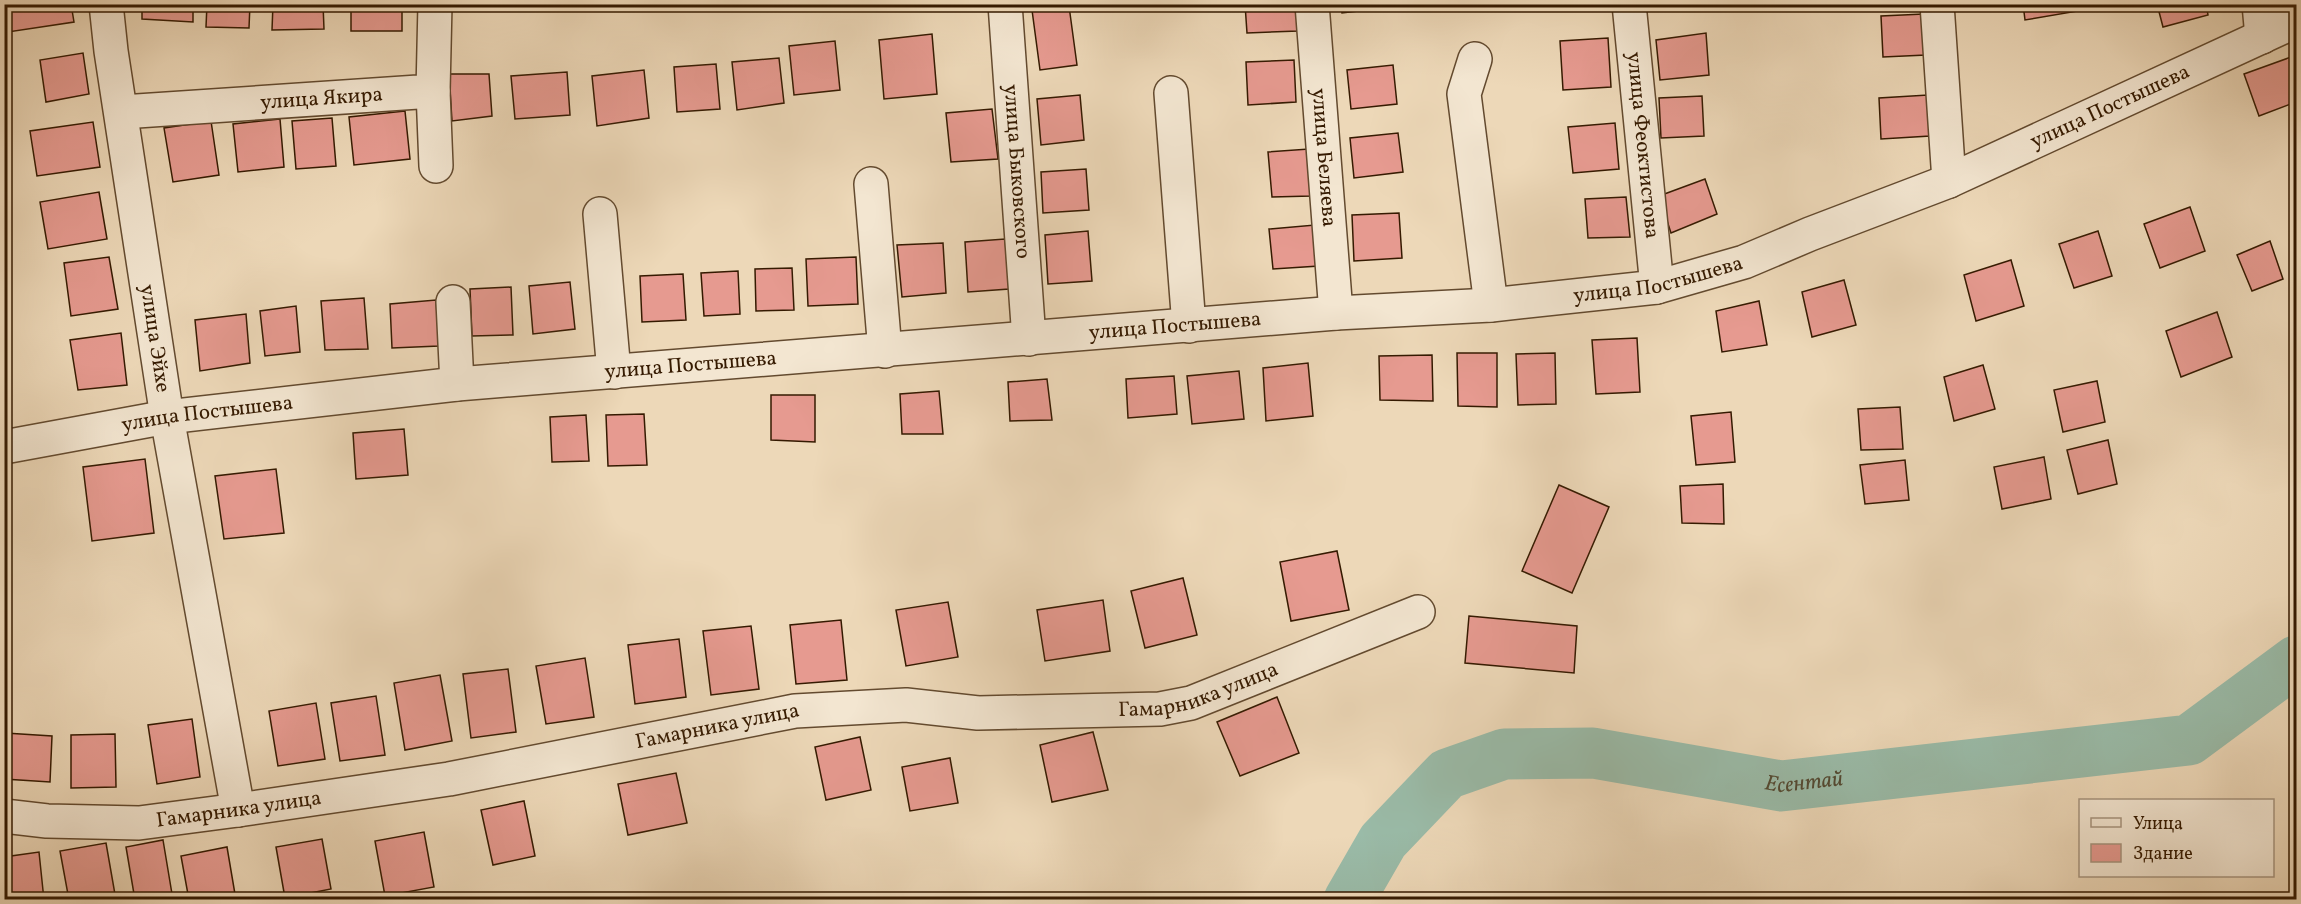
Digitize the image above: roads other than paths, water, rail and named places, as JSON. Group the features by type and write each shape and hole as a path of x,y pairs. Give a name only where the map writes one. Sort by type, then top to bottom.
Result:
{"street":[{"name":"улица Эйхе","path":"106,4 111,51 167,417 238,810"},
{"path":"435,4 436,165"},
{"name":"улица Быковского","path":"1005,4 1029,339"},
{"name":"улица Беляева","path":"1312,4 1336,313"},
{"name":"улица Феоктистова","path":"1629,4 1657,287"},
{"path":"1937,4 1949,182"},
{"path":"2259,4 2262,36"},
{"name":"улица Постышева","path":"4,447 167,417 457,384 1336,313 1491,305 1657,287 1744,262 1810,234 1949,182 2296,21"},
{"path":"1475,59 1464,94 1491,305"},
{"name":"улица Якира","path":"122,112 434,91"},
{"path":"1171,93 1189,326"},
{"path":"871,184 885,351"},
{"path":"600,214 614,372"},
{"path":"453,302 457,384"},
{"name":"Гамарника улица","path":"4,816 47,821 139,823 238,810 449,779 795,711 906,705 978,713 1160,709 1191,703 1418,612"}],"waterway":[{"name":"Есентай","path":"1349,900 1383,841 1447,774 1504,754 1593,753 1781,786 2189,740 2296,661"}]}
